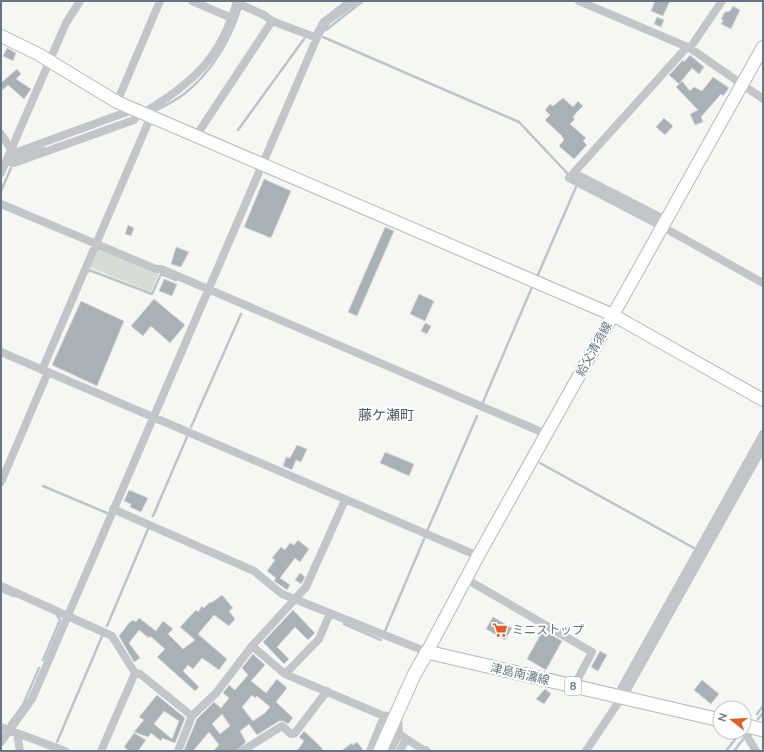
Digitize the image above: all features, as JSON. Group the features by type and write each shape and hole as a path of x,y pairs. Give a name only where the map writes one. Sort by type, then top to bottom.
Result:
{"main road":[{"name":"津島南濃線","path":"427,652 712,718"},
{"path":"380,751 398,715 414,675 427,652"}],"street":[{"path":"5,162 66,23 80,1"},
{"path":"117,102 160,1"},
{"path":"192,1 233,19"},
{"path":"1,742 13,732 32,699 317,38 328,21 354,1"},
{"path":"579,1 688,48 763,99"},
{"path":"722,1 688,48 568,178 664,223 763,283"},
{"path":"5,162 142,112 171,97 187,85 209,60 233,19 237,2 272,20 317,38"},
{"path":"196,136 272,20"},
{"path":"1,36 49,61 117,102 613,315 763,400"},
{"name":"給父清須線","path":"427,652 478,556 763,47"},
{"path":"1,482 96,244 142,112"},
{"path":"1,134 5,162"},
{"path":"1,204 208,289 546,434"},
{"path":"1,352 478,556"},
{"path":"704,547 763,434"},
{"path":"586,751 620,696 704,547 763,447"},
{"path":"178,751 192,716 216,693 252,646 296,600 306,587 345,500"},
{"path":"113,509 254,571 282,594 427,652"},
{"path":"466,579 592,652 574,686"},
{"path":"1,586 112,636 135,673 140,674 192,716"},
{"path":"285,674 319,639 330,613"},
{"path":"252,646 285,674 384,716 398,715 402,736 400,751"},
{"path":"101,751 135,673"},
{"path":"242,751 282,726 291,734 295,733 327,691"},
{"path":"370,751 384,716"},
{"path":"1,727 65,751"},
{"path":"753,727 747,736 756,751"},
{"path":"13,732 20,751"},
{"path":"390,751 402,736"},
{"path":"402,736 425,751"}],"shaded area":[{"path":"100,249 159,273 151,292 89,267 96,250"}],"building":[{"path":"655,1 670,1 663,16 651,11"},
{"path":"733,6 740,10 731,29 721,24 723,20 721,19 725,12 730,11"},
{"path":"657,17 664,20 661,27 654,24"},
{"path":"7,48 16,53 13,61 3,56"},
{"path":"690,55 704,67 699,74 692,68 679,84 669,75 683,60 684,62"},
{"path":"17,69 21,74 16,79 31,89 24,99 8,85 1,91 1,83"},
{"path":"713,77 729,88 723,96 721,94 701,117 703,122 695,125 690,114 698,110 676,87 682,81 690,91 694,87 702,91"},
{"path":"563,98 573,107 578,101 583,106 576,113 573,118 575,119 570,124 586,138 583,141 587,145 574,159 559,146 564,140 562,136 545,120 550,115 545,110 550,104 553,106"},
{"path":"664,118 673,126 665,135 656,127"},
{"path":"264,179 291,191 271,238 244,227"},
{"path":"128,225 134,228 131,236 125,234"},
{"path":"385,227 394,231 357,316 348,312"},
{"path":"176,247 189,252 181,267 171,264"},
{"path":"164,279 177,284 172,296 159,291"},
{"path":"419,294 434,301 425,321 410,314"},
{"path":"154,299 185,325 170,343 152,327 150,327 143,336 131,326"},
{"path":"81,301 124,321 97,386 52,365"},
{"path":"425,323 431,326 427,334 421,331"},
{"path":"297,445 307,449 301,462 296,460 292,470 283,466 286,457 290,458"},
{"path":"385,452 414,464 409,476 380,463"},
{"path":"129,490 148,498 141,512 130,507 131,504 124,501"},
{"path":"298,540 309,549 300,562 295,558 280,578 290,585 287,590 274,581 276,578 267,571 275,560 272,558 281,547 285,550 290,543 294,545"},
{"path":"300,573 305,577 301,584 295,580"},
{"path":"222,595 233,608 229,611 235,619 229,626 214,615 198,634 227,659 219,670 202,658 193,669 188,665 183,671 199,687 195,691 157,657 165,649 150,636 149,638 139,630 129,643 140,658 134,662 119,636 133,620 136,622 139,618 156,631 163,621 173,629 168,634 183,649 195,640 180,627 196,610 198,612 202,606 204,608 210,602 211,603"},
{"path":"293,610 315,633 308,640 295,627 277,647 289,659 284,664 263,642"},
{"path":"493,617 512,628 505,640 486,629"},
{"path":"543,630 562,641 546,670 527,659"},
{"path":"600,651 607,655 598,671 591,667"},
{"path":"253,654 265,665 251,681 266,693 277,679 287,688 276,702 293,718 288,724 283,721 279,721 257,735 249,724 240,731 246,742 236,751 213,751 219,745 209,732 193,751 184,750 197,719 214,702 221,708 229,698 223,693 229,685 235,690 248,675 242,668","holes":["252,695 255,698 257,696 270,707 265,713 253,721 242,707","222,714 230,726 220,734 212,724"]},
{"path":"702,680 719,694 714,700 712,700 711,704 694,690"},
{"path":"545,689 551,694 544,704 536,699"},
{"path":"157,695 185,718 175,743 162,738 161,741 151,733 148,737 134,732 144,720 139,717","holes":["164,711 179,721 172,739 154,724"]},
{"path":"304,731 324,751 297,751 304,741 299,737"},
{"path":"134,733 146,740 138,751 129,751 124,747"},
{"path":"357,742 364,751 341,751 352,743 353,745"}],"waterway":[{"path":"315,32 322,20 347,1"},
{"path":"326,30 363,1"},
{"path":"157,110 184,94 202,77 225,44 240,9"},
{"path":"323,37 519,122 567,173"},
{"path":"238,130 304,39"},
{"path":"14,158 44,148"},
{"path":"1,191 11,168"},
{"path":"537,277 576,187"},
{"path":"88,272 89,270 152,294 161,274 176,280"},
{"path":"483,402 532,287"},
{"path":"191,427 241,314"},
{"path":"428,529 477,416"},
{"path":"153,516 187,437"},
{"path":"540,463 694,548"},
{"path":"43,486 107,513"},
{"path":"107,626 148,529"},
{"path":"385,631 424,539"},
{"path":"1,591 14,596"},
{"path":"43,660 60,620 57,615"},
{"path":"344,624 381,640"},
{"path":"57,742 103,634"},
{"path":"9,724 23,705 39,668"},
{"path":"757,714 763,706"},
{"path":"758,719 763,713"},
{"path":"726,751 734,740"},
{"path":"734,751 742,740"},
{"path":"426,747 431,751"}],"place":[{"name":"ミニストップ","path":"500,630"}],"district":[{"name":"藤ケ瀬町","path":"386,415"}]}
